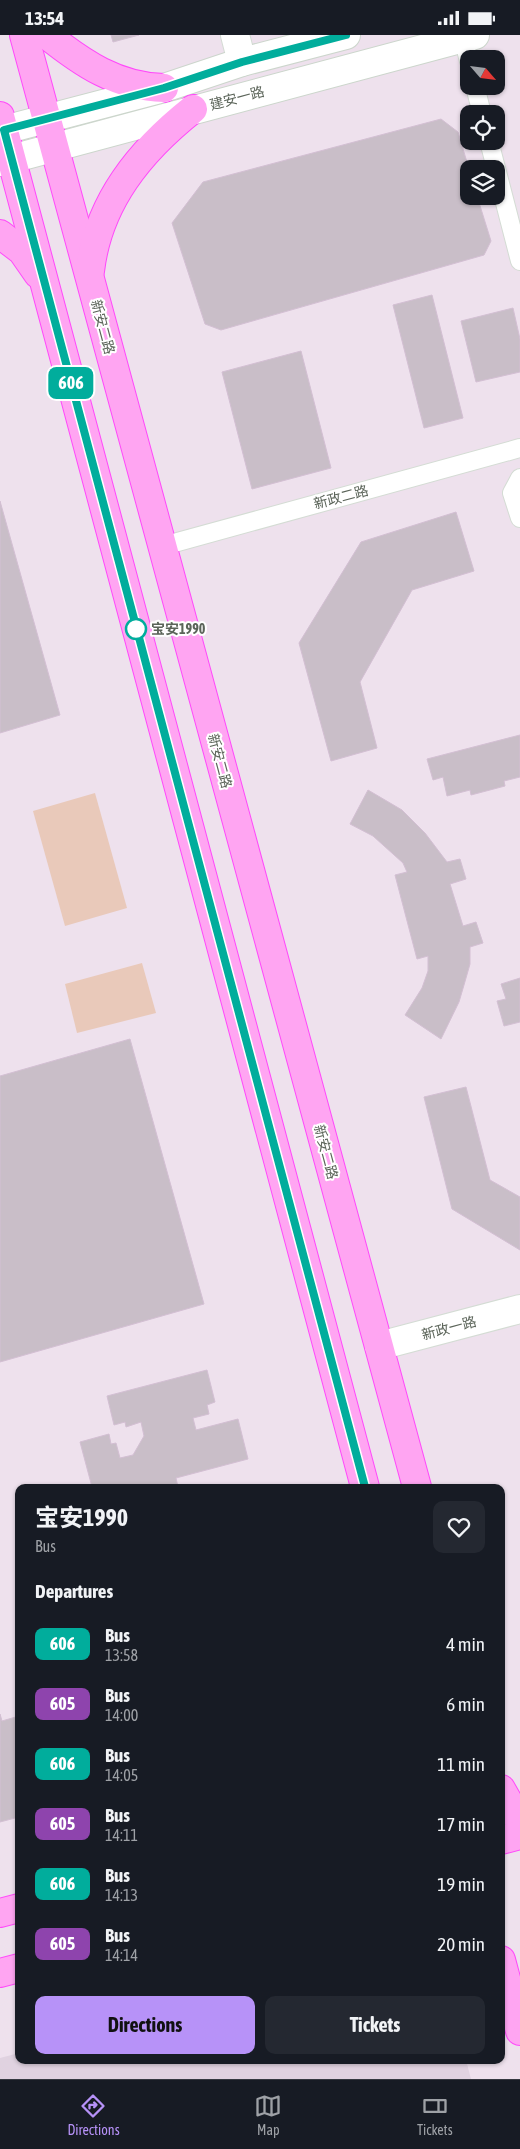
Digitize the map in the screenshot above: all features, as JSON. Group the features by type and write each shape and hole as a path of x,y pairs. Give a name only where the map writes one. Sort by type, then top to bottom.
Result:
{"main road":[{"name":"新安二路","path":"24,35 416,1484"},
{"path":"47,35 86,64 109,76 138,86 164,88"},
{"path":"235,35 242,62"},
{"path":"346,35 242,62 164,88 47,119 1,126 6,160 45,287 364,1484"},
{"name":"建安一路","path":"6,160 193,109 469,45"},
{"path":"90,278 93,248 104,216 122,183 144,153 168,129 193,109"},
{"path":"0,234 22,251 35,267 45,287"},
{"name":"新政一路","path":"379,1346 520,1309"},
{"path":"505,1779 520,1775"},
{"path":"505,1796 520,1822"},
{"path":"505,1839 520,1835"},
{"path":"0,1913 15,1910"},
{"path":"0,1973 15,1969"},
{"path":"505,1975 520,2031"}],"lane":[{"path":"491,150 520,261"},
{"name":"新政二路","path":"162,547 520,448"},
{"path":"520,478 512,493 520,518"}],"shaded area":[{"path":"95,793 127,908 65,926 33,811"},
{"path":"142,963 156,1013 77,1033 65,984"},
{"path":"15,2054 15,2064 467,2064 471,2079 0,2079 0,2058"}],"building":[{"path":"111,35 139,35 113,42"},
{"path":"441,119 458,132 460,150 463,150 466,160 460,160 460,205 480,205 491,241 484,255 221,330 205,324 172,223 203,182"},
{"path":"432,295 463,418 424,428 393,305"},
{"path":"513,308 520,339 520,372 476,382 461,321"},
{"path":"301,351 331,468 252,489 222,372"},
{"path":"0,501 60,715 0,733"},
{"path":"456,512 474,571 412,590 360,682 377,748 331,761 299,643 361,542"},
{"path":"520,735 520,777 504,781 505,786 471,795 470,790 447,796 443,777 433,780 427,759"},
{"path":"368,790 402,810 425,833 447,862 460,859 466,879 450,884 463,926 476,922 483,943 470,947 470,964 459,1002 441,1039 405,1015 422,988 428,971 428,956 417,959 395,875 407,872 403,863 373,836 350,824"},
{"path":"520,978 520,1022 504,1026 497,1001 506,999 501,984"},
{"path":"130,1039 204,1304 0,1362 0,1076"},
{"path":"466,1087 490,1180 520,1197 520,1250 452,1209 424,1097"},
{"path":"207,1370 215,1402 207,1405 209,1414 193,1418 196,1430 238,1419 248,1459 176,1478 177,1484 91,1484 80,1442 109,1434 111,1444 116,1443 120,1458 133,1455 144,1436 141,1422 126,1427 125,1422 114,1425 107,1396"},
{"path":"0,1714 2,1721 15,1717 15,1818 0,1822"}],"bus line":[{"name":"606","path":"346,35 242,62 164,88 4,130 364,1484"}],"place":[{"name":"宝安1990","path":"136,629"}]}
